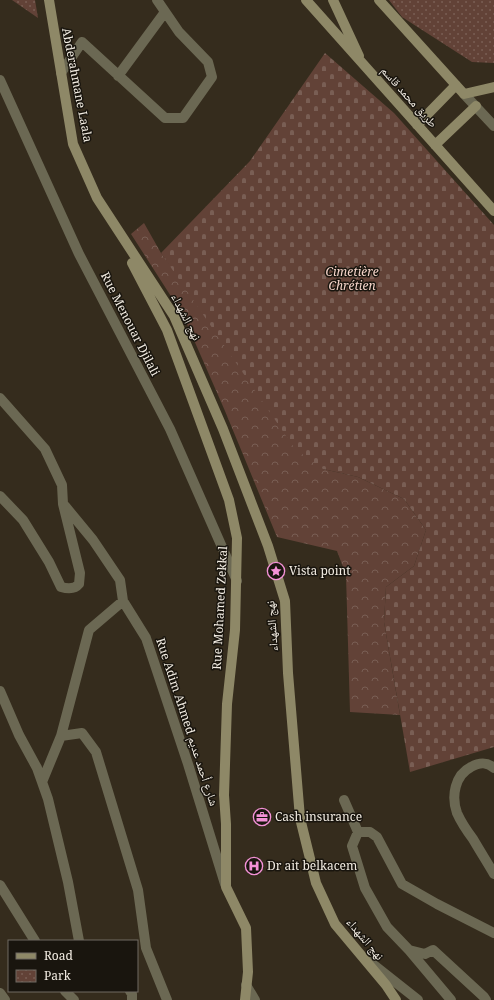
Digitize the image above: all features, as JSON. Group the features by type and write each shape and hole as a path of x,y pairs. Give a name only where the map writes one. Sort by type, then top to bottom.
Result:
{"street":[{"name":"Abderahmane Laala","path":"49,0 74,144 97,198 108,215"},
{"path":"61,73 82,42 165,118 183,118 212,76 208,62 179,32 157,0"},
{"path":"333,0 364,67"},
{"path":"379,0 494,126"},
{"name":"طريق محمد قاسم","path":"309,2 364,67 494,211"},
{"path":"118,76 165,12"},
{"name":"Rue Menouar Djilali","path":"0,80 79,254 170,429 237,581"},
{"path":"417,125 456,85"},
{"path":"464,94 494,87"},
{"path":"435,145 476,106"},
{"name":"Rue Mohamed Zekkal","path":"108,215 167,330 229,500 236,538 237,581 235,630 227,704 224,795 226,824 226,887 246,928 248,972 244,1000"},
{"name":"نهج الشهداء","path":"108,215 174,316 223,429 268,546 285,601 288,673 300,818 316,883 335,924 386,984 396,1000"},
{"path":"0,398 45,449 62,485 63,504 80,573 79,584 77,587 66,589 61,588 49,562 23,520 0,496"},
{"path":"42,782 60,736 89,630 123,601 120,580 93,540 63,504"},
{"name":"Rue Adim Ahmed شارع أحمد عديم","path":"123,601 146,638 186,757 226,887"},
{"path":"0,691 18,735 37,768 48,799 68,882 79,940"},
{"path":"60,736 82,733 96,752 138,890 146,948 168,1000"},
{"path":"494,768 484,763 477,764 469,768 456,782 455,799 457,812 494,874"},
{"path":"344,800 358,832 352,846 365,888 387,927 409,950 451,1000"},
{"path":"358,832 370,832 377,837 402,884 494,933"},
{"path":"0,884 34,940"},
{"path":"409,950 425,954 433,950 486,1000"},
{"path":"362,956 418,1000"},
{"path":"246,985 255,1000"},
{"path":"0,992 5,1000"},
{"path":"68,992 74,1000"}],"green space":[{"path":"12,0 35,0 38,18"},
{"path":"389,0 494,0 494,63 472,62 402,17"},
{"name":"Cimetière Chrétien","path":"325,53 394,113 494,225 494,747 410,772 384,622 386,587 414,566 426,530 404,499 358,477 323,469 295,449 161,253 250,161"},
{"path":"144,223 161,253 323,469 358,477 404,499 426,530 414,566 386,587 384,622 400,715 350,712 346,575 337,551 277,537 225,411 183,315 131,234"}],"place":[{"name":"Vista point","path":"276,571"},
{"name":"Cash insurance","path":"262,817"},
{"name":"Dr ait belkacem","path":"254,866"}]}
